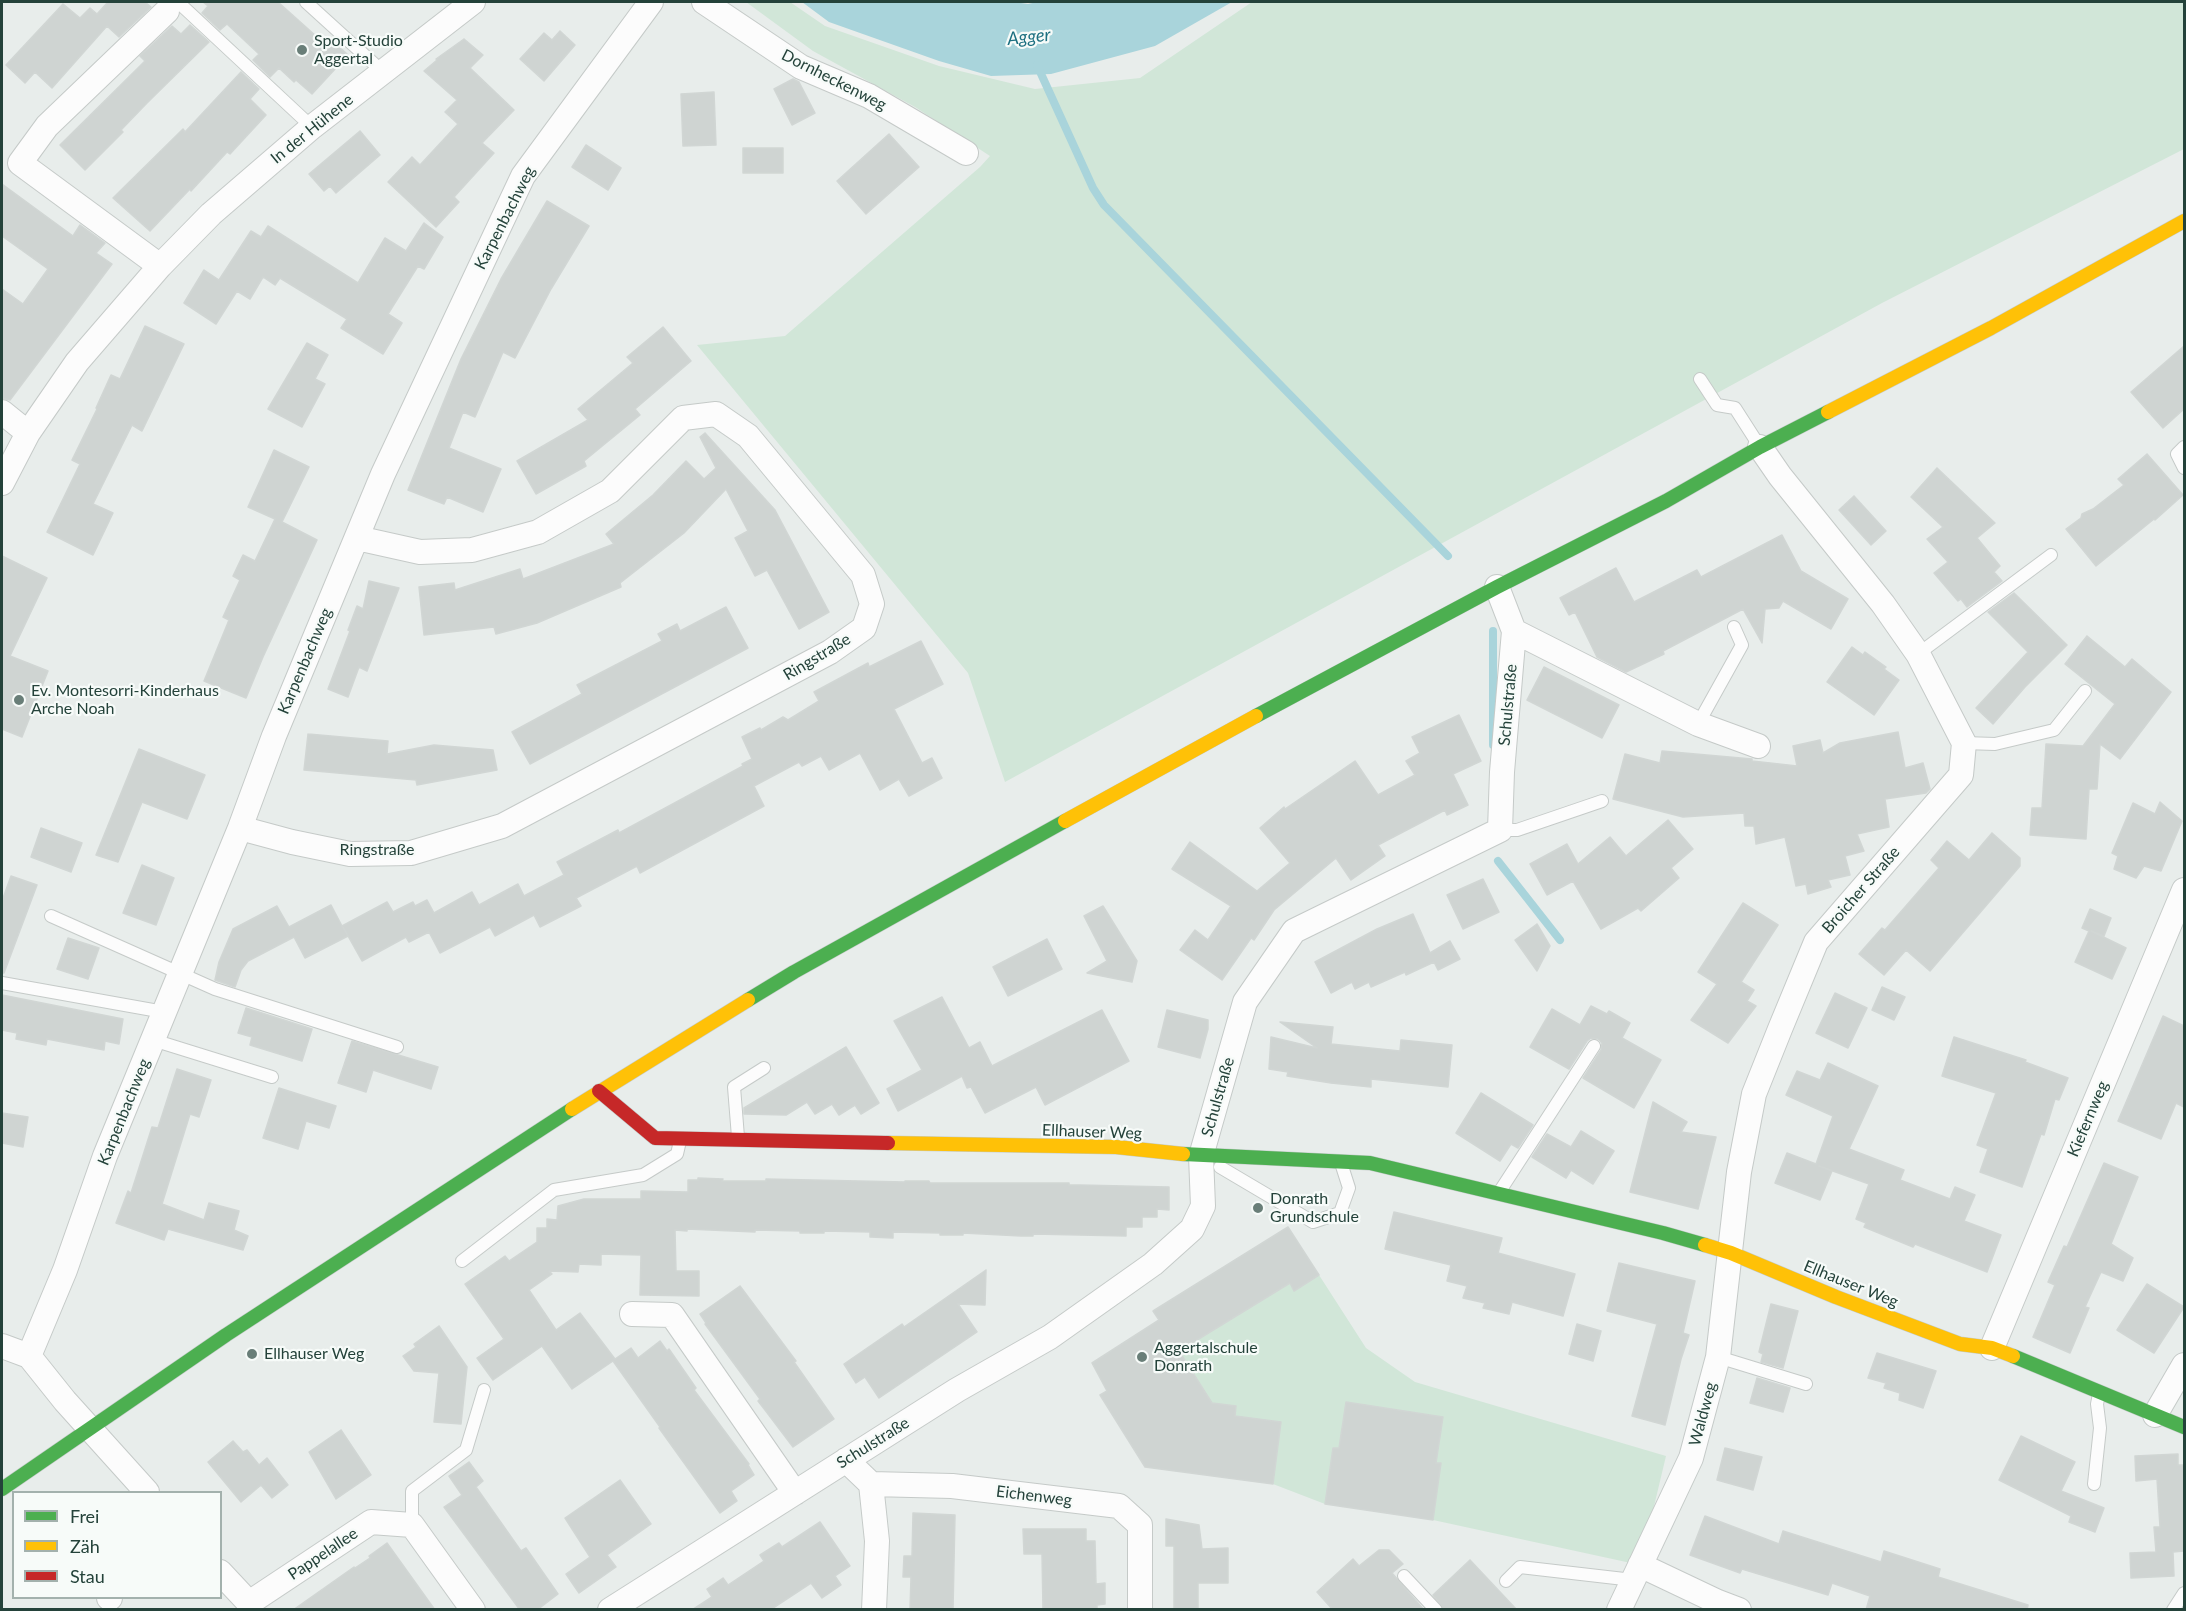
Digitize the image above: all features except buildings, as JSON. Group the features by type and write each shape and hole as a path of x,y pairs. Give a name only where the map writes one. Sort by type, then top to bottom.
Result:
{"main road":[{"path":"2,1489 226,1335 599,1091 794,972 1229,730 1497,587 1666,501 1760,447 1991,328 2184,220"},
{"name":"Ellhauser Weg","path":"599,1091 655,1138 1116,1147 1201,1156 1370,1163 1663,1233 1731,1253 1836,1297 1960,1344 1992,1348 2184,1427"}],"street":[{"name":"In der Hühene","path":"2,483 28,433 77,362 160,266 211,214 312,127 473,2"},
{"name":"Karpenbachweg","path":"29,1356 65,1270 105,1156 240,828 273,736 383,474 523,176 651,2"},
{"name":"Dornheckenweg","path":"704,2 801,67 868,96 966,153"},
{"path":"160,266 11,156 47,126 173,6"},
{"path":"2,412 28,433"},
{"name":"Ringstraße","path":"240,828 292,843 350,854 411,853 502,826 830,652 864,628 872,604 863,575 748,436 716,414 683,418 610,491 538,532 472,550 420,552 357,538"},
{"path":"1760,447 1780,476 1883,604 1918,654 1964,743"},
{"name":"Schulstraße","path":"610,1610 957,1390 1050,1336 1153,1264 1192,1229 1203,1206 1201,1156 1245,1002 1294,931 1500,830 1502,772 1514,631 1497,587"},
{"path":"1514,631 1698,724 1758,746"},
{"name":"Broicher Straße","path":"1731,1253 1739,1172 1754,1094 1816,942 1961,776 1964,743"},
{"name":"Kiefernweg","path":"1992,1348 2184,890"},
{"name":"Waldweg","path":"1619,1610 1691,1458 1718,1357 1731,1253"},
{"path":"632,1314 672,1315 795,1493"},
{"path":"2,1346 29,1356 65,1401 146,1491"},
{"path":"2155,1415 2184,1365"},
{"path":"846,1460 871,1484 877,1540 874,1610"},
{"name":"Eichenweg","path":"871,1484 952,1486 1119,1506 1140,1525 1140,1610"},
{"name":"Pappelallee","path":"222,1575 245,1606 371,1522 412,1525"},
{"path":"412,1525 473,1610"},
{"path":"1637,1573 1739,1610"}],"lane":[{"path":"306,2 383,72"},
{"path":"173,6 312,127"},
{"path":"1700,379 1717,405 1735,408 1760,447"},
{"path":"2184,447 2176,454 2184,468"},
{"path":"1918,654 2051,555"},
{"path":"1698,724 1742,645 1734,627"},
{"path":"1964,743 1995,744 2054,730 2085,691"},
{"path":"1500,830 1517,830 1602,801"},
{"path":"51,916 214,989 397,1047"},
{"path":"2,983 164,1012"},
{"path":"153,1040 272,1077"},
{"path":"1499,1194 1594,1046"},
{"path":"738,1141 734,1087 764,1068"},
{"path":"462,1261 554,1190 643,1175 678,1154 680,1139"},
{"path":"1201,1156 1313,1222 1340,1213 1349,1188 1340,1162"},
{"path":"1718,1357 1806,1384"},
{"path":"412,1525 412,1491 466,1450 484,1390"},
{"path":"2094,1484 2100,1428 2097,1404 2100,1392"},
{"path":"1506,1581 1520,1567 1637,1573"},
{"path":"1404,1576 1436,1610"},
{"path":"2173,1610 2184,1593"}],"green space":[{"path":"746,2 790,2 825,26 939,66 1035,89 1140,78 1252,2 2184,2 2184,149 1882,303 1005,782 968,673 697,345 785,336 990,156 915,107 813,51"},
{"path":"1319,1275 1366,1348 1415,1382 1666,1456 1640,1565 1433,1520 1440,1463 1436,1463 1443,1417 1346,1402 1339,1448 1333,1448 1325,1504 1273,1484 1281,1422 1235,1416 1236,1406 1212,1403 1179,1351 1290,1283 1294,1290"}],"water":[{"name":"Agger","path":"802,2 1014,2 1028,4 1037,2 1232,2 1155,46 1051,74 991,76 939,61 829,22"}],"waterway":[{"path":"1037,65 1093,188 1104,205 1448,556"},
{"path":"1493,631 1493,745"},
{"path":"1498,861 1560,940"}],"traffic: fast":[{"path":"1256,716 1497,587 1666,501 1760,447 1828,412"},
{"path":"748,1000 1065,821"},
{"path":"2,1489 226,1335 572,1109"},
{"path":"1183,1154 1370,1163 1705,1245"},
{"path":"2013,1356 2184,1427"}],"traffic: slow":[{"path":"1828,412 1991,328 2184,221"},
{"path":"1065,821 1256,716"},
{"path":"572,1109 748,1000"},
{"path":"888,1143 1116,1147 1183,1154"},
{"path":"1705,1245 1731,1253 1836,1297 1960,1344 1992,1348 2013,1356"}],"traffic: jam":[{"path":"599,1091 655,1138 888,1143"}],"place":[{"name":"Sport-Studio Aggertal","path":"302,50"},
{"name":"Ev. Montesorri-Kinderhaus Arche Noah","path":"19,700"},
{"name":"Donrath Grundschule","path":"1258,1208"},
{"name":"Ellhauser Weg","path":"252,1354"},
{"name":"Aggertalschule Donrath","path":"1142,1357"}]}
